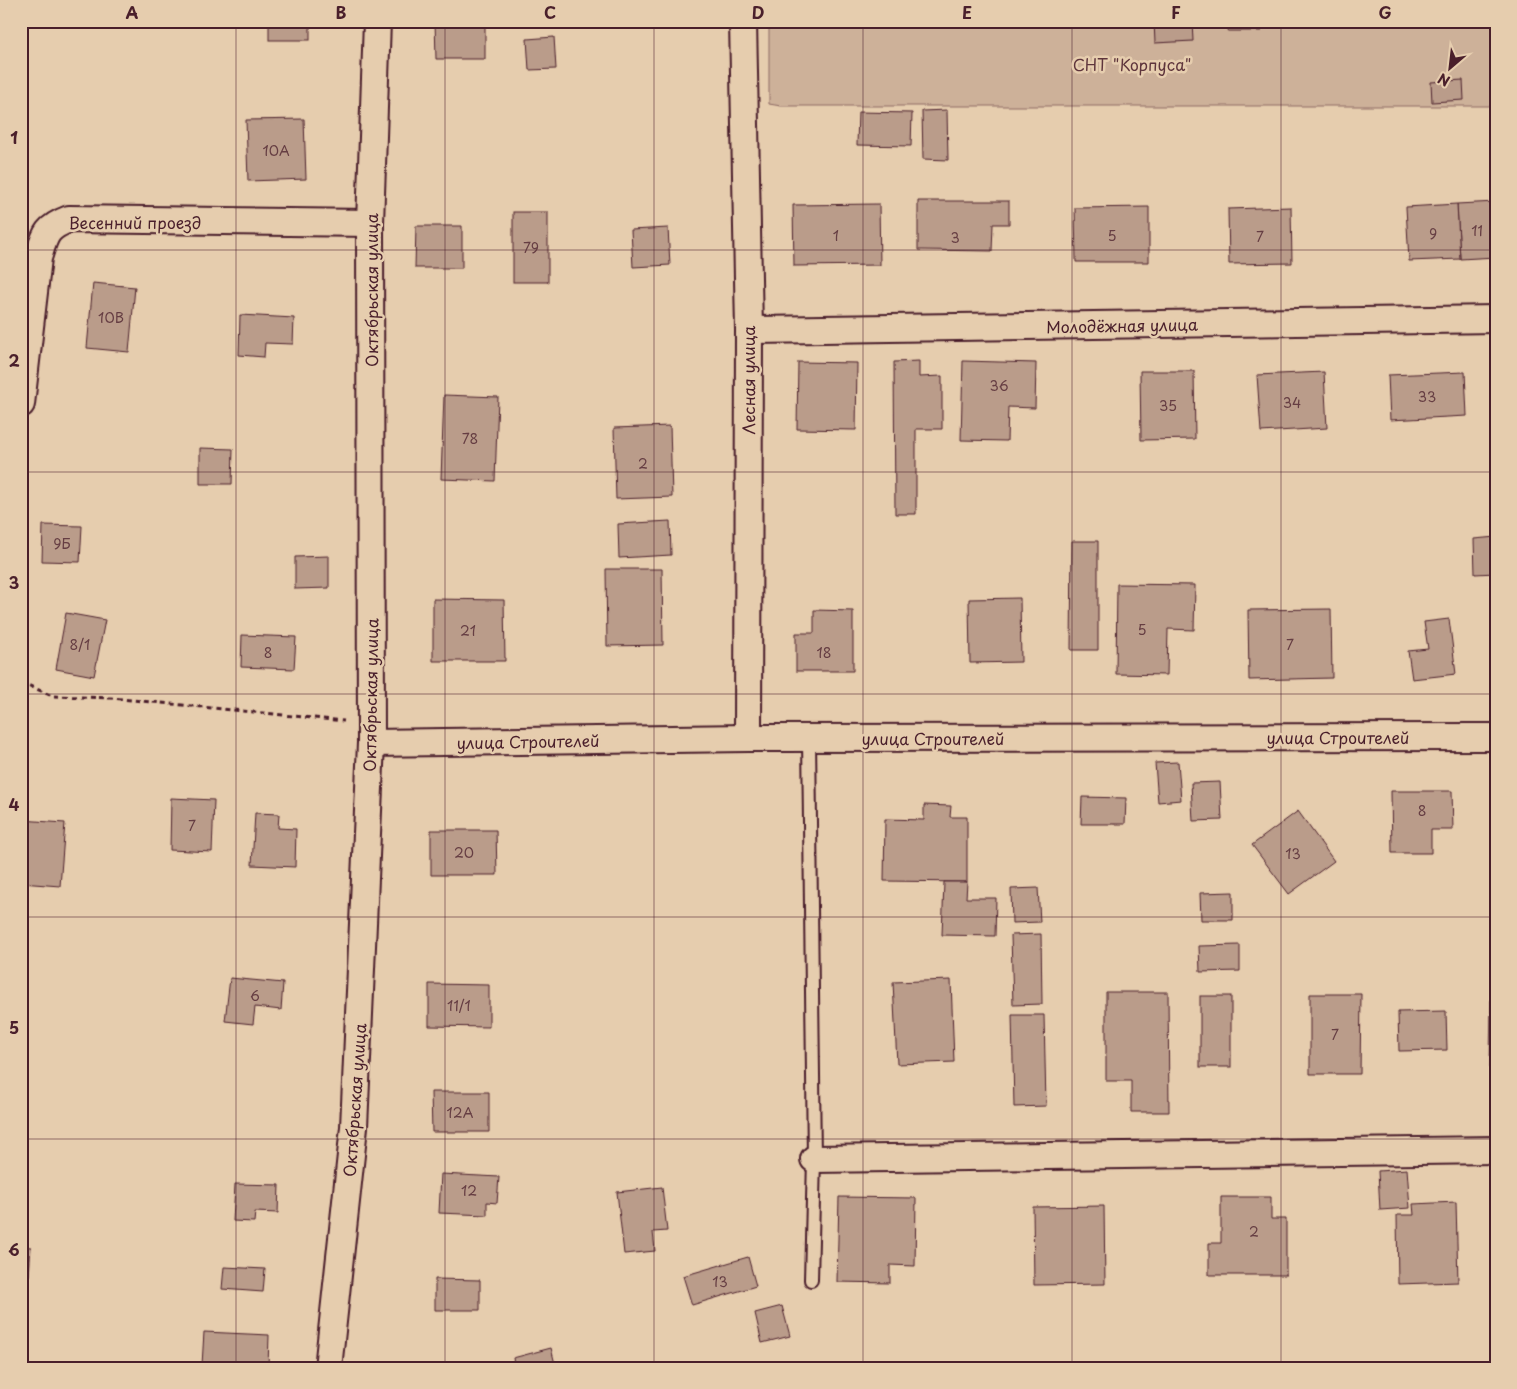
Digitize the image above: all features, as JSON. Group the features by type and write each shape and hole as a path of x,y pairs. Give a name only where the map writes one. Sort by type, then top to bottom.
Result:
{"street":[{"name":"Октябрьская улица","path":"328,1368 354,1127 371,733 370,223 377,21"},
{"name":"Лесная улица","path":"742,21 749,330 748,738"},
{"name":"Весенний проезд","path":"21,404 38,258 44,239 52,226 69,219 370,223"},
{"name":"Молодёжная улица","path":"749,330 1496,320"},
{"name":"улица Строителей","path":"371,733 748,738 1496,737"},
{"path":"814,1158 1496,1150"}],"lane":[{"path":"809,738 814,1158 811,1280"}],"path":[{"path":"21,682 52,696 111,698 371,733"}],"green space":[{"name":"СНТ \"Корпуса\"","path":"769,21 1496,21 1496,106 781,106 769,104"}],"building":[{"path":"269,21 310,21 310,40 269,40"},
{"path":"435,21 485,21 485,59 436,59"},
{"path":"1154,21 1192,21 1193,41 1155,43"},
{"path":"1228,21 1261,21 1261,31 1228,31"},
{"path":"554,37 556,69 529,70 527,39"},
{"path":"1463,80 1464,100 1432,102 1431,82"},
{"path":"947,110 948,160 923,159 922,111"},
{"path":"858,112 912,113 911,146 857,145"},
{"path":"304,119 306,179 248,181 246,120"},
{"path":"918,201 1009,201 1009,224 993,224 992,251 918,250"},
{"path":"1496,202 1496,257 1460,259 1457,204"},
{"path":"879,204 880,265 794,266 793,205"},
{"path":"1457,204 1460,259 1409,261 1406,207"},
{"path":"1149,207 1149,262 1076,262 1075,208"},
{"path":"1291,207 1292,263 1229,264 1228,209"},
{"path":"513,212 548,212 548,282 513,282"},
{"path":"416,226 462,226 462,268 415,268"},
{"path":"668,228 670,265 633,267 631,230"},
{"path":"93,283 135,287 129,352 87,348"},
{"path":"240,315 294,318 293,344 265,343 264,357 239,355"},
{"path":"919,361 919,377 942,376 942,429 916,429 916,514 895,514 894,362"},
{"path":"963,361 1036,363 1035,408 1008,407 1007,441 961,440"},
{"path":"798,362 857,363 856,430 797,429"},
{"path":"1140,371 1194,371 1195,439 1141,440"},
{"path":"1324,372 1327,428 1261,432 1257,375"},
{"path":"1465,372 1467,416 1390,420 1388,375"},
{"path":"444,395 498,397 495,481 441,479"},
{"path":"670,426 672,497 616,499 614,428"},
{"path":"200,448 233,449 232,484 200,484"},
{"path":"670,521 671,555 619,558 618,524"},
{"path":"43,525 82,526 80,562 42,561"},
{"path":"1496,537 1496,573 1475,574 1474,539"},
{"path":"1072,541 1098,541 1098,650 1071,650"},
{"path":"329,556 329,588 295,589 295,557"},
{"path":"606,569 662,569 663,645 607,646"},
{"path":"1117,584 1195,585 1194,630 1168,629 1167,675 1116,674"},
{"path":"1020,598 1021,662 970,663 969,599"},
{"path":"433,599 504,600 505,661 433,661"},
{"path":"1331,609 1332,678 1249,680 1248,610"},
{"path":"814,610 853,611 853,671 796,671 796,633 814,633"},
{"path":"66,613 105,620 94,676 56,669"},
{"path":"1449,619 1456,674 1412,679 1408,651 1428,649 1424,622"},
{"path":"242,635 296,637 294,669 241,667"},
{"path":"1178,762 1181,800 1158,802 1155,763"},
{"path":"1220,782 1222,820 1193,821 1191,783"},
{"path":"1391,791 1452,791 1453,830 1431,830 1431,853 1392,853"},
{"path":"1082,797 1126,798 1125,824 1081,824"},
{"path":"171,798 214,800 212,852 170,850"},
{"path":"924,805 951,806 950,817 967,817 967,882 884,881 885,819 924,820"},
{"path":"1298,811 1334,861 1289,894 1252,845"},
{"path":"255,813 279,814 278,828 296,829 295,867 252,865"},
{"path":"21,820 65,823 60,886 21,883"},
{"path":"431,830 496,830 497,875 431,875"},
{"path":"944,882 967,882 966,898 996,898 995,936 942,935"},
{"path":"1038,888 1040,922 1012,923 1011,889"},
{"path":"1233,892 1233,920 1201,920 1200,893"},
{"path":"1041,934 1042,1004 1013,1005 1011,935"},
{"path":"1240,945 1240,971 1200,972 1199,946"},
{"path":"230,978 283,983 281,1010 255,1007 253,1024 225,1021"},
{"path":"951,980 954,1062 897,1064 893,982"},
{"path":"429,984 489,985 489,1027 429,1026"},
{"path":"1106,992 1168,992 1169,1112 1131,1112 1131,1081 1106,1081"},
{"path":"1310,994 1361,994 1360,1074 1310,1074"},
{"path":"1491,994 1496,994 1496,1070 1490,1070"},
{"path":"1200,996 1231,996 1231,1067 1200,1067"},
{"path":"1446,1011 1447,1050 1399,1051 1398,1012"},
{"path":"1012,1015 1044,1015 1046,1106 1014,1107"},
{"path":"431,1092 489,1092 489,1132 432,1132"},
{"path":"1407,1169 1410,1208 1380,1210 1378,1171"},
{"path":"441,1174 499,1177 497,1203 487,1202 487,1215 439,1213"},
{"path":"235,1184 279,1185 278,1213 255,1212 254,1222 233,1221"},
{"path":"662,1187 667,1231 653,1232 655,1251 624,1254 617,1192"},
{"path":"839,1197 916,1198 915,1266 890,1265 890,1283 837,1282"},
{"path":"1221,1197 1271,1197 1271,1219 1286,1219 1286,1275 1209,1275 1209,1243 1221,1243"},
{"path":"1456,1202 1458,1282 1398,1284 1397,1215 1414,1215 1413,1204"},
{"path":"1104,1206 1105,1284 1034,1285 1033,1207"},
{"path":"21,1246 31,1247 28,1292 21,1292"},
{"path":"748,1257 756,1286 692,1305 683,1276"},
{"path":"224,1267 265,1269 263,1292 222,1289"},
{"path":"435,1279 480,1280 480,1310 435,1310"},
{"path":"782,1306 790,1336 762,1343 755,1313"},
{"path":"204,1332 269,1335 268,1368 202,1365"},
{"path":"551,1348 556,1368 515,1368 513,1358"}]}
